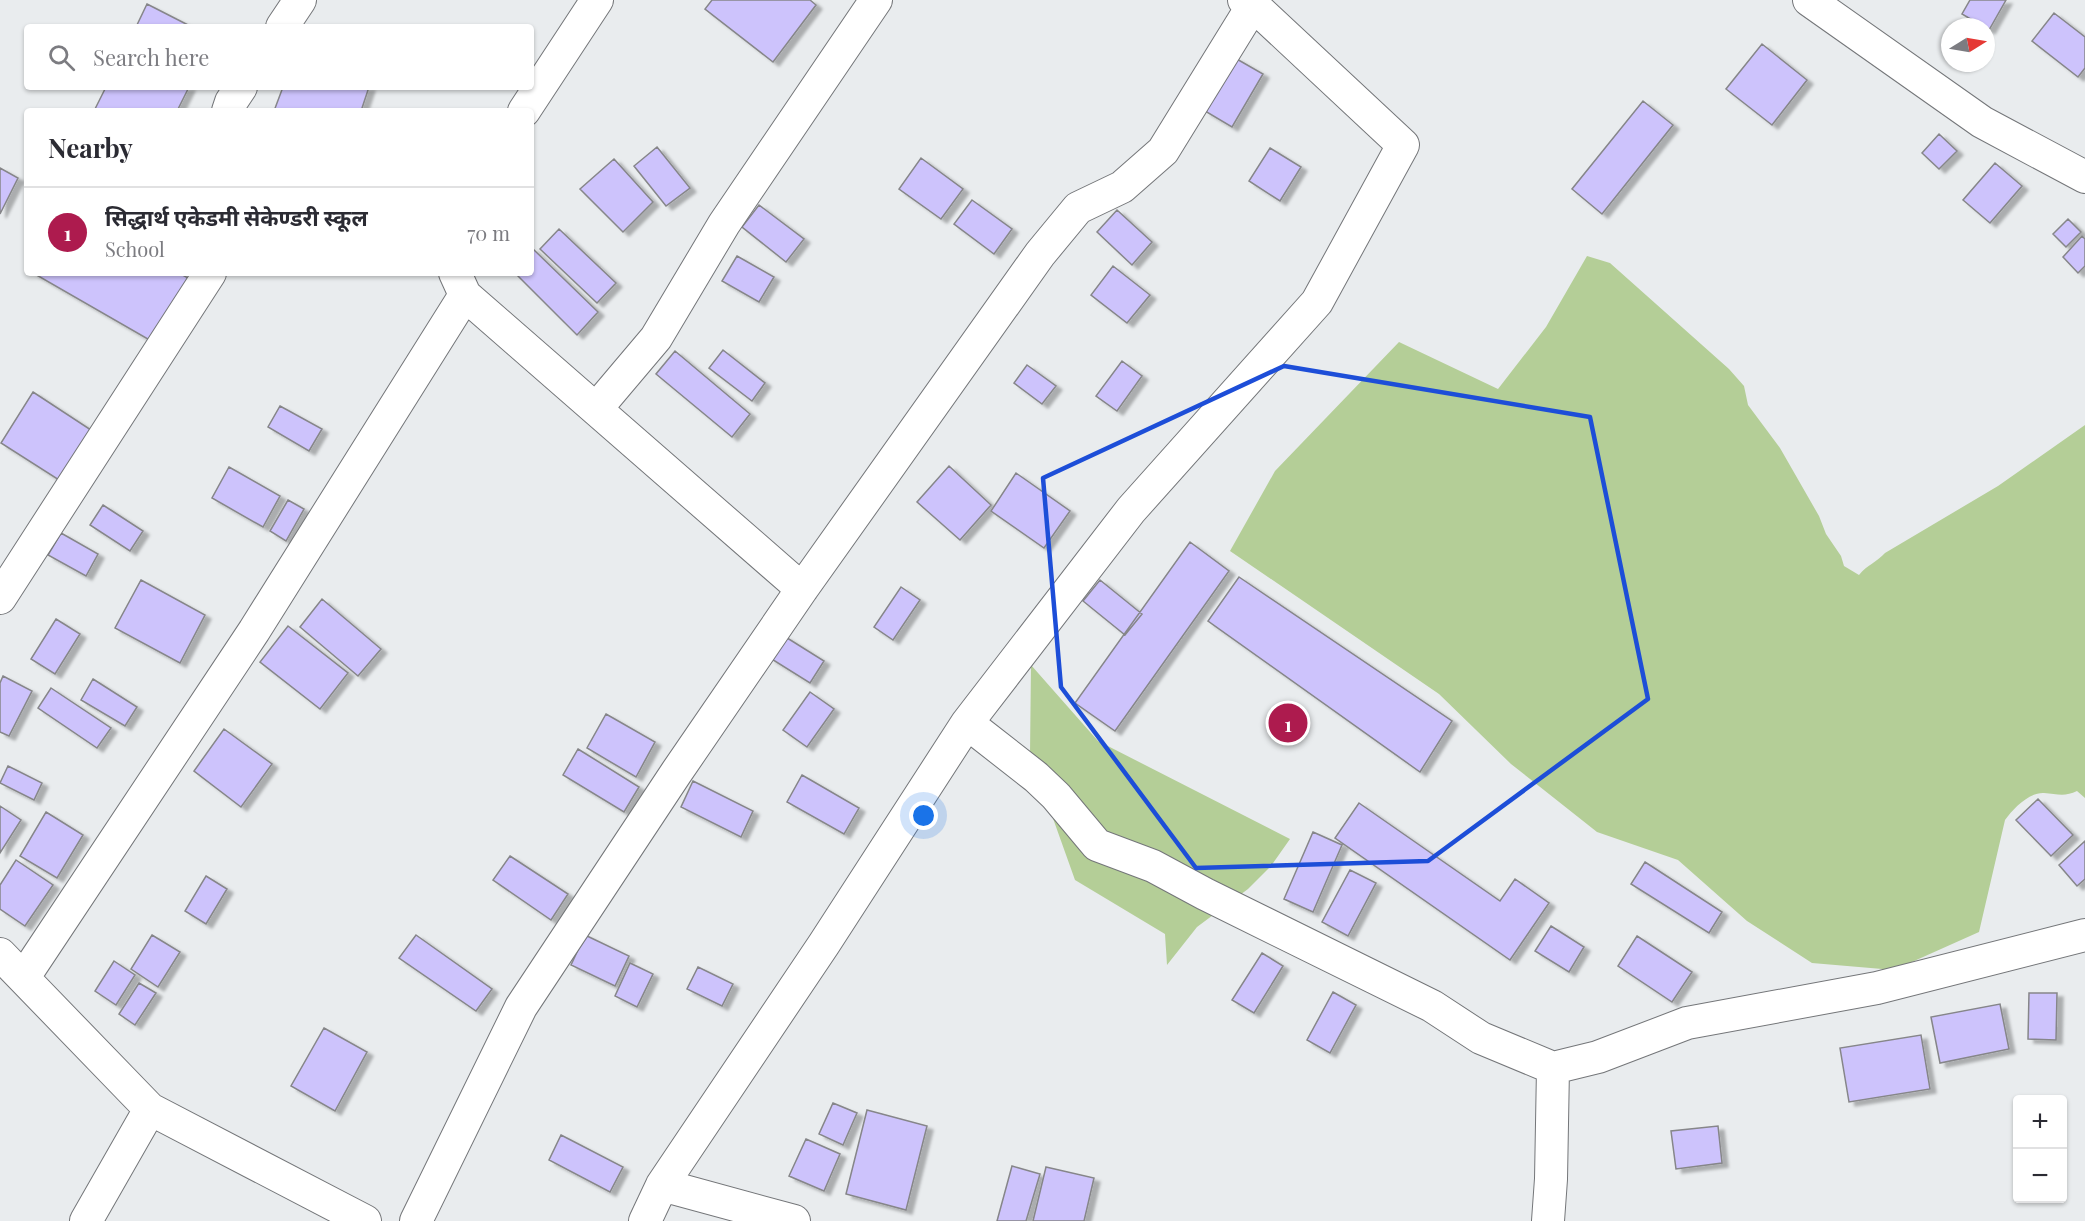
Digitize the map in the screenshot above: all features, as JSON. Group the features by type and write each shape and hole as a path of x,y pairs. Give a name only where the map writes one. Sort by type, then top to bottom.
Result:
{"street":[{"path":"284,24 300,0"},
{"path":"526,108 597,0"},
{"path":"596,409 657,338 724,224 876,0"},
{"path":"1809,0 1982,122 2085,177"},
{"path":"416,1221 521,1007 676,773 802,589 1048,245 1078,208 1122,187 1163,151 1248,3 1403,145 1317,302 1131,510 968,723 824,944 662,1185 645,1221"},
{"path":"229,108 239,90"},
{"path":"0,598 208,276"},
{"path":"24,977 254,631 460,284 596,409 802,589"},
{"path":"968,723 1056,796 1097,845 1153,866 1432,1006 1480,1038 1552,1068 1598,1057 1687,1023 1877,988 2085,935"},
{"path":"0,954 150,1109 365,1221"},
{"path":"1548,1221 1551,1179 1552,1068"},
{"path":"86,1221 150,1109"},
{"path":"662,1185 794,1221"}],"highlighted area":[{"path":"1284,366 1590,417 1648,699 1428,861 1196,868 1061,687 1043,478"}],"green space":[{"path":"1587,256 1610,263 1729,369 1744,386 1748,405 1780,448 1819,516 1826,534 1841,556 1844,566 1859,575 1885,553 1998,486 2085,425 2085,798 2077,791 2065,795 2038,793 2022,802 2008,816 2005,820 1979,932 1894,970 1812,963 1747,921 1678,860 1597,832 1511,764 1439,694 1230,551 1275,471 1399,342 1498,389 1546,327"},
{"path":"1031,665 1098,741 1290,839 1271,866 1248,889 1197,927 1167,965 1165,934 1075,880 1030,754"}],"building":[{"path":"712,0 810,0 816,5 773,62 705,9"},
{"path":"1970,0 2006,0 1995,19 1969,18 1962,14"},
{"path":"147,4 186,24 137,24"},
{"path":"2054,13 2085,37 2085,68 2078,77 2032,41"},
{"path":"1762,44 1807,80 1772,125 1726,89"},
{"path":"1235,58 1263,74 1232,127 1205,111"},
{"path":"104,90 188,90 178,108 96,108"},
{"path":"282,90 368,90 362,108 275,108"},
{"path":"1643,101 1673,125 1602,214 1572,189"},
{"path":"1939,134 1957,151 1939,169 1922,153"},
{"path":"657,147 690,188 666,206 634,166"},
{"path":"1270,148 1301,167 1280,201 1249,181"},
{"path":"921,158 963,189 941,219 899,189"},
{"path":"614,159 653,202 623,232 580,189"},
{"path":"1995,163 2022,186 1990,223 1963,200"},
{"path":"0,168 18,178 0,214"},
{"path":"972,200 1012,229 994,254 954,224"},
{"path":"759,205 804,239 786,262 742,227"},
{"path":"1117,210 1152,242 1132,265 1097,232"},
{"path":"2068,219 2081,232 2066,247 2053,234"},
{"path":"559,229 616,283 597,303 540,249"},
{"path":"2082,236 2085,239 2085,266 2078,273 2063,257"},
{"path":"534,250 598,312 577,335 518,276 534,276"},
{"path":"737,256 774,277 759,302 722,281"},
{"path":"1113,266 1150,295 1127,323 1091,295"},
{"path":"38,276 184,276 190,279 153,342"},
{"path":"723,350 765,383 752,401 709,368"},
{"path":"675,351 750,414 732,437 656,374"},
{"path":"1122,361 1142,376 1117,411 1096,396"},
{"path":"1027,365 1056,386 1042,404 1014,383"},
{"path":"33,392 91,430 59,480 1,443"},
{"path":"280,406 322,429 309,451 268,427"},
{"path":"949,466 991,505 960,540 917,502"},
{"path":"229,467 280,496 263,527 212,498"},
{"path":"1016,473 1070,511 1044,548 991,511"},
{"path":"288,500 304,509 286,541 270,531"},
{"path":"103,505 143,531 130,551 90,525"},
{"path":"61,533 98,554 86,576 48,555"},
{"path":"1190,542 1229,571 1115,731 1075,703"},
{"path":"1239,577 1452,721 1420,772 1208,621"},
{"path":"141,580 205,615 180,663 115,628"},
{"path":"1100,580 1142,614 1125,635 1083,601"},
{"path":"901,587 920,600 893,640 874,627"},
{"path":"322,599 381,649 358,676 300,627"},
{"path":"56,619 80,634 55,674 31,659"},
{"path":"288,626 348,673 320,709 260,662"},
{"path":"784,636 824,661 810,683 770,658"},
{"path":"3,676 32,691 9,736 0,732 0,683"},
{"path":"93,679 137,707 125,726 81,700"},
{"path":"51,688 111,728 97,748 38,708"},
{"path":"810,692 834,709 807,747 783,730"},
{"path":"606,714 655,742 636,777 587,748"},
{"path":"224,729 272,764 241,807 194,771"},
{"path":"578,749 639,787 624,812 563,775"},
{"path":"8,766 42,783 34,800 0,783"},
{"path":"802,775 859,808 844,834 787,802"},
{"path":"693,781 753,811 741,837 681,807"},
{"path":"2038,799 2073,835 2051,856 2016,820"},
{"path":"1359,803 1500,901 1515,879 1549,903 1510,960 1335,838"},
{"path":"0,806 21,820 0,853"},
{"path":"46,812 83,835 57,878 20,856"},
{"path":"1313,832 1342,845 1313,912 1284,899"},
{"path":"2085,841 2085,879 2077,886 2059,865"},
{"path":"510,856 568,894 551,920 493,880"},
{"path":"16,860 53,885 25,926 0,909 0,885"},
{"path":"1645,862 1722,912 1709,933 1631,884"},
{"path":"1350,870 1376,883 1348,936 1322,922"},
{"path":"206,876 227,889 206,924 185,911"},
{"path":"1551,926 1584,947 1569,972 1535,951"},
{"path":"152,935 180,952 158,987 131,969"},
{"path":"416,935 492,989 476,1011 399,958"},
{"path":"585,935 629,956 615,986 571,965"},
{"path":"1637,936 1692,972 1672,1002 1618,966"},
{"path":"1262,953 1283,966 1254,1013 1232,1000"},
{"path":"114,961 135,975 116,1005 95,991"},
{"path":"630,963 653,974 637,1007 615,996"},
{"path":"698,967 733,984 722,1006 687,989"},
{"path":"139,983 156,993 135,1025 119,1014"},
{"path":"1333,992 1356,1005 1330,1053 1307,1040"},
{"path":"2029,993 2057,993 2056,1040 2028,1039"},
{"path":"2000,1004 2009,1049 1940,1063 1931,1017"},
{"path":"324,1028 367,1052 335,1111 291,1086"},
{"path":"1921,1035 1930,1089 1849,1102 1840,1048"},
{"path":"833,1103 857,1113 843,1145 819,1134"},
{"path":"867,1110 927,1126 906,1210 846,1194"},
{"path":"1718,1126 1722,1163 1676,1169 1671,1131"},
{"path":"561,1135 623,1167 610,1192 549,1160"},
{"path":"806,1139 840,1154 824,1191 789,1176"},
{"path":"1012,1166 1040,1174 1026,1221 997,1221"},
{"path":"1046,1167 1094,1178 1084,1221 1033,1221"}],"place":[{"name":"सिद्धार्थ एकेडमी सेकेण्डरी स्कूल","path":"1288,723"}]}
